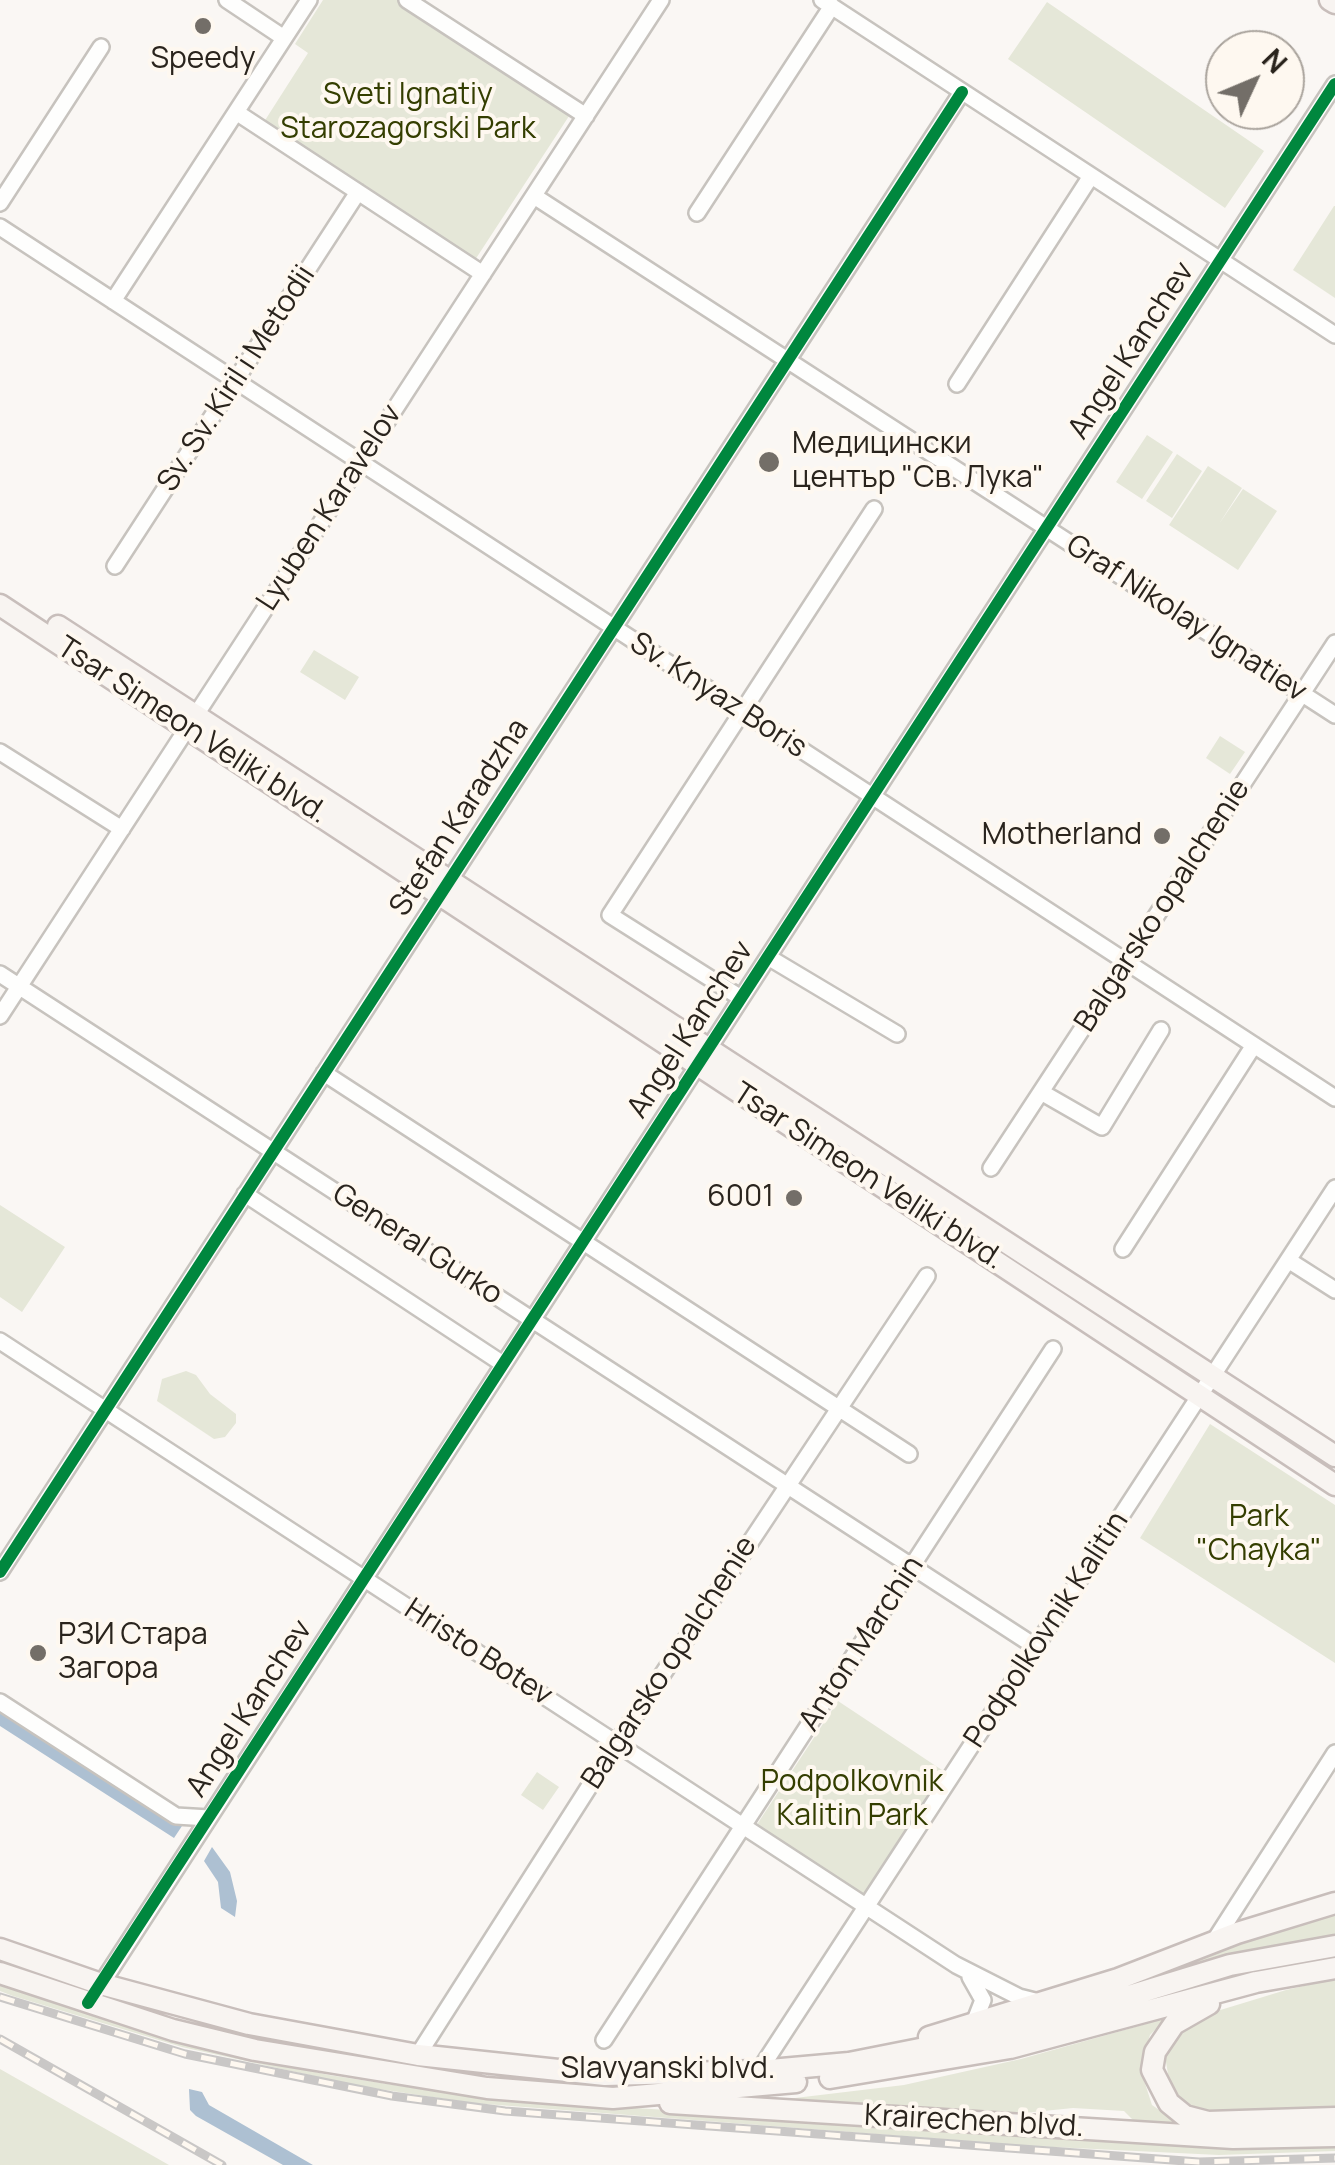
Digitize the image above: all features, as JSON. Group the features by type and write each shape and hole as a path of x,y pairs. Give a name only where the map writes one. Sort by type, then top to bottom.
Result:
{"main road":[{"name":"Tsar Simeon Veliki blvd.","path":"0,588 191,722"},
{"name":"Tsar Simeon Veliki blvd.","path":"0,604 191,722 953,1221 1200,1396 1335,1486"},
{"name":"Tsar Simeon Veliki blvd.","path":"953,1221 1212,1376 1335,1456"},
{"path":"849,2063 1335,1903"},
{"name":"Slavyanski blvd.","path":"0,1949 101,1984 249,2024 418,2055 604,2075 758,2072 849,2063 1021,2029 1230,1965 1335,1946"},
{"name":"Slavyanski blvd.","path":"0,1972 173,2030 330,2065 487,2088 614,2098 863,2075 1045,2040 1256,1982 1335,1968"},
{"path":"1256,1982 1174,2024 1155,2052 1152,2070 1157,2088 1185,2116 1208,2122 1335,2118"},
{"name":"Krairechen blvd.","path":"614,2098 1232,2138 1335,2136"}],"street":[{"path":"227,0 284,38"},
{"path":"113,301 308,0"},
{"path":"407,0 586,116"},
{"name":"Lyuben Karavelov","path":"0,1016 661,0"},
{"path":"697,213 827,3 1335,335"},
{"path":"0,203 101,46"},
{"name":"Angel Kanchev","path":"88,2003 1335,84"},
{"name":"Stefan Karadzha","path":"0,1572 962,92"},
{"path":"236,112 483,274"},
{"path":"957,384 1091,176"},
{"name":"Sv. Sv. Kiril i Metodii","path":"115,566 358,192"},
{"name":"Graf Nikolay Ignatiev","path":"534,196 1335,716"},
{"name":"Sv. Knyaz Boris","path":"0,227 1335,1098"},
{"path":"741,998 610,914 874,509"},
{"name":"Balgarsko opalchenie","path":"992,1168 1335,643"},
{"path":"0,752 122,829"},
{"path":"768,957 896,1034"},
{"name":"General Gurko","path":"0,974 1036,1647"},
{"path":"1041,1092 1102,1126 1161,1030"},
{"path":"1123,1249 1254,1045"},
{"path":"324,1073 908,1454"},
{"name":"Podpolkovnik Kalitin","path":"758,2072 1335,1188"},
{"path":"246,1194 504,1364"},
{"path":"1288,1260 1335,1290"},
{"name":"Balgarsko opalchenie","path":"418,2055 617,1743 927,1276"},
{"name":"Hristo Botev","path":"0,1341 956,1964 1018,1997 1039,2002"},
{"name":"Anton Marchin","path":"604,2040 1053,1349"},
{"path":"0,1702 176,1816 209,1818"},
{"path":"1212,1943 1335,1753"},
{"name":"Hristo Botev","path":"956,1964 983,1994 974,2022"}],"green space":[{"name":"Sveti Ignatiy Starozagorski Park","path":"323,0 397,0 571,113 473,263 262,125 308,53 295,44"},
{"path":"1047,2 1205,110 1205,130 1233,130 1264,151 1225,208 1008,59"},
{"path":"1335,206 1335,298 1293,270"},
{"path":"1147,435 1173,452 1142,499 1116,482"},
{"path":"1177,454 1202,471 1172,518 1146,501"},
{"path":"1208,466 1242,488 1219,524 1243,489 1277,511 1238,570 1169,525"},
{"path":"314,650 359,677 345,700 300,672"},
{"path":"1220,736 1245,752 1230,774 1206,758"},
{"path":"0,1205 65,1247 22,1312 0,1297"},
{"path":"186,1371 196,1375 210,1394 236,1414 236,1423 225,1437 214,1439 157,1401 162,1379"},
{"name":"Park \"Chayka\"","path":"1210,1424 1335,1505 1335,1663 1140,1538"},
{"name":"Podpolkovnik Kalitin Park","path":"838,1701 948,1774 866,1899 756,1826"},
{"path":"537,1772 559,1787 543,1810 521,1795"},
{"path":"1335,1911 1335,1939 1017,2024 1124,1982"},
{"path":"1335,1979 1335,2110 1195,2112 1170,2086 1165,2056 1184,2027 1204,2015"},
{"path":"0,1983 183,2043 329,2075 427,2090 586,2105 1224,2144 1335,2145 1335,2151 1219,2155 1032,2146 472,2103 359,2086 182,2047 13,1996 0,1991"},
{"path":"1167,2018 1150,2035 1140,2068 1152,2105 1182,2126 1139,2126 1124,2111 1073,2108 985,2117 770,2101 904,2085 1021,2059"},
{"path":"0,2069 169,2165 0,2165"}],"water":[{"path":"0,1709 182,1826 174,1838 0,1726"},
{"path":"212,1847 230,1872 237,1901 235,1917 221,1908 218,1882 204,1861"},
{"path":"189,2089 202,2092 209,2105 313,2165 283,2165 196,2116 190,2110"}],"railway":[{"path":"0,1997 185,2054 392,2096 505,2111 1199,2162 1335,2158"},
{"path":"0,2039 222,2165"}],"cycle path":[{"path":"88,2003 1335,84"},
{"path":"0,1572 962,92"}],"place":[{"name":"Speedy","path":"203,26"},
{"name":"Медицински център \"Св. Лука\"","path":"769,462"},
{"name":"Motherland","path":"1162,836"},
{"name":"6001","path":"794,1198"},
{"name":"РЗИ Стара Загора","path":"38,1653"}]}
